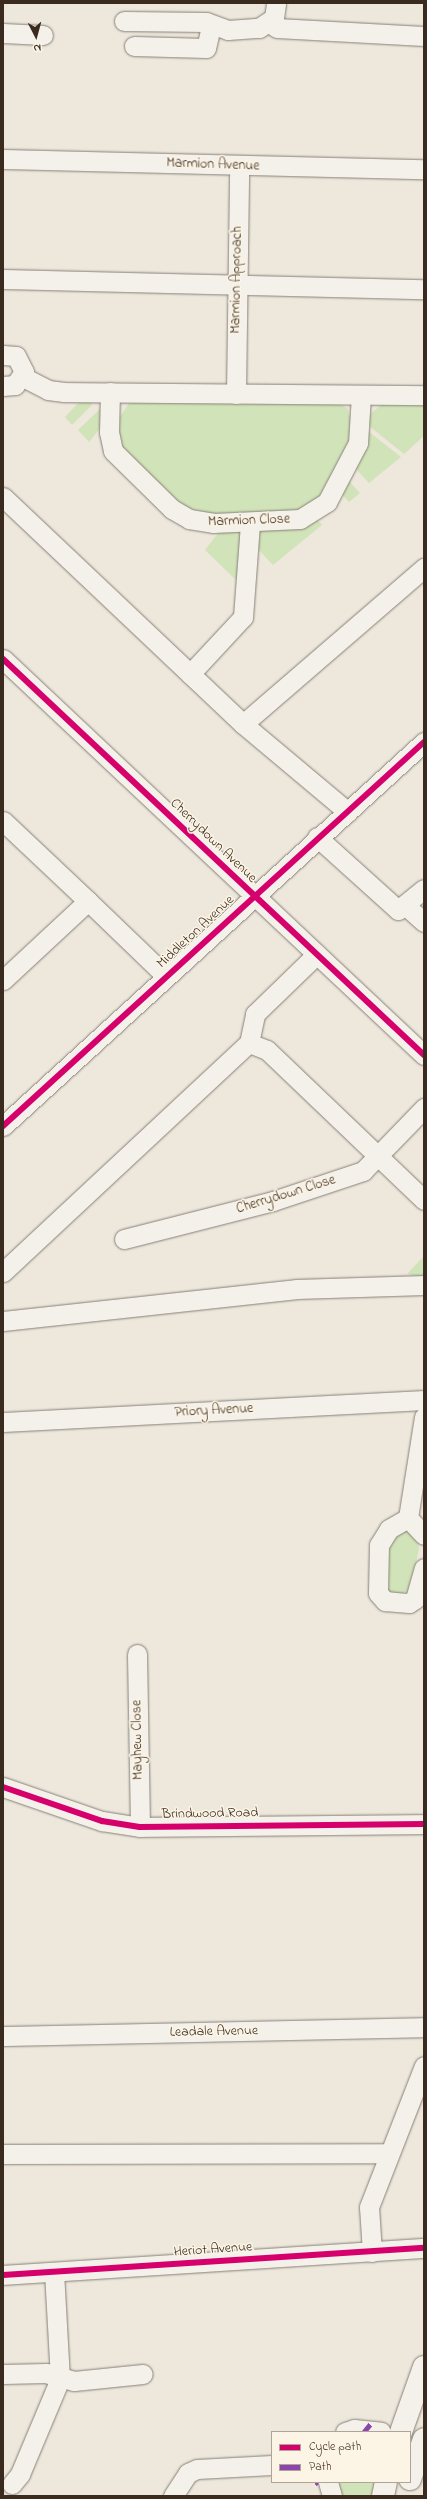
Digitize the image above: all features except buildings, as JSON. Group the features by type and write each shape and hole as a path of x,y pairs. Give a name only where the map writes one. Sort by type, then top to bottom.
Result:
{"main road":[{"path":"401,2431 424,2367"},
{"path":"411,2475 419,2442"},
{"path":"383,2496 386,2483"},
{"path":"404,2496 409,2483"}],"street":[{"path":"269,22 276,3"},
{"path":"124,21 206,22 211,26 244,29 269,22"},
{"path":"269,22 277,28 424,36"},
{"path":"134,46 206,48 211,26"},
{"path":"3,33 43,35"},
{"name":"Marmion Avenue","path":"3,159 239,166 424,169"},
{"name":"Marmion Approach","path":"236,394 239,166"},
{"path":"3,279 424,289"},
{"path":"3,355 11,354 20,360 23,377"},
{"path":"3,386 15,385 23,377"},
{"path":"23,377 48,390 236,394 424,395"},
{"name":"Marmion Close","path":"110,392 109,432 113,451 122,463 172,509 189,519 250,523 300,519 327,502 358,443 362,395"},
{"path":"3,497 243,724 348,812"},
{"path":"190,674 243,618 250,523"},
{"path":"243,724 424,568"},
{"name":"Cherrydown Avenue","path":"3,659 253,896 424,1055"},
{"name":"Middleton Avenue","path":"3,1126 317,837 348,812 424,742"},
{"path":"3,821 166,976"},
{"path":"317,837 391,906 398,910 406,906 424,889"},
{"path":"3,980 88,901"},
{"path":"406,906 424,922"},
{"path":"3,1272 249,1043 255,1014 317,954"},
{"path":"249,1043 267,1050 379,1155 424,1200"},
{"name":"Cherrydown Close","path":"124,1239 281,1198 363,1171 424,1108"},
{"path":"3,1321 297,1289 424,1285"},
{"name":"Priory Avenue","path":"3,1422 424,1400"},
{"path":"408,1518 424,1417"},
{"path":"408,1518 424,1535"},
{"path":"408,1518 389,1529 380,1545 378,1593 385,1601 409,1603 415,1599 424,1568"},
{"name":"Mayhew Close","path":"137,1654 140,1827"},
{"name":"Brindwood Road","path":"3,1787 102,1821 140,1827 424,1824"},
{"name":"Leadale Avenue","path":"3,2036 424,2027"},
{"path":"372,2252 369,2207 388,2153 424,2066"},
{"path":"3,2154 388,2153"},
{"name":"Heriot Avenue","path":"3,2275 424,2248"},
{"path":"11,2485 20,2474 60,2379 54,2272"},
{"path":"3,2374 46,2373 60,2379 74,2381 143,2374"},
{"path":"348,2431 354,2429 372,2431"},
{"path":"173,2496 188,2473 197,2469 271,2465"},
{"path":"328,2483 332,2496"}],"green space":[{"path":"82,399 92,402 91,406 72,425 65,417"},
{"path":"335,401 348,409 353,433 317,501 301,510 222,516 187,508 174,502 120,447 117,421 130,402"},
{"path":"385,402 424,402 424,436 404,454 369,426 371,413"},
{"path":"100,409 101,427 89,442 78,430"},
{"path":"368,431 401,457 369,483 355,468"},
{"path":"347,479 360,493 349,502 340,493"},
{"path":"316,518 322,525 273,565 253,544 255,530 282,530"},
{"path":"246,529 238,582 205,550 219,532"},
{"path":"424,1256 424,1278 407,1274"},
{"path":"405,1527 416,1534 419,1548 411,1588 399,1596 386,1590 386,1548 391,1538"},
{"path":"338,2483 377,2483 373,2496 340,2496"}],"marked path":[{"path":"365,2431 372,2422"}],"cycle path":[{"path":"3,659 424,1055"},
{"path":"3,1126 424,742"},
{"path":"3,1787 102,1821 140,1827 424,1824"},
{"path":"3,2275 424,2248"}]}
